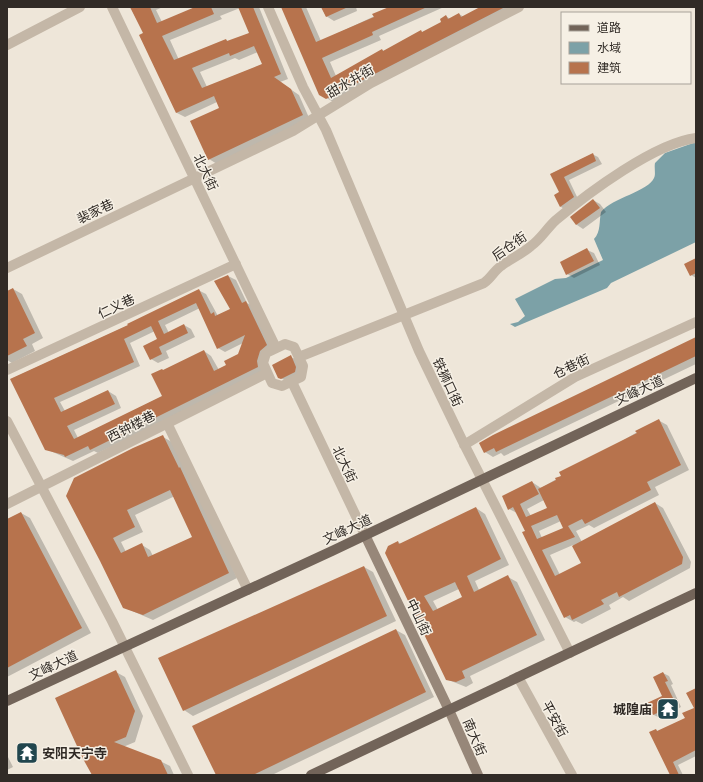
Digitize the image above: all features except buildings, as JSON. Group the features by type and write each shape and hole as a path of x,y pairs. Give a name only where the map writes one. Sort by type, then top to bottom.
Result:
{"main road":[{"name":"文峰大道","path":"7,701 248,590 696,378"},
{"path":"311,775 696,593"}],"street":[{"path":"7,45 80,7"},
{"name":"北大街","path":"112,7 276,348"},
{"name":"铁狮口街","path":"268,7 303,87 319,115 404,316 464,445 570,653"},
{"name":"甜水井街","path":"194,177 293,131 371,83 519,7"},
{"name":"后仓街","path":"299,358 490,280 499,267 538,241 548,228 565,213 623,171 644,158 674,143 696,138"},
{"name":"裴家巷","path":"7,268 194,177"},
{"name":"仁义巷","path":"7,370 236,264"},
{"name":"仓巷街","path":"464,445 575,377 696,322"},
{"path":"285,344 294,347 299,358 303,366 301,377 282,386 272,383 263,363 266,353 285,344"},
{"name":"西钟楼巷","path":"7,504 267,373"},
{"name":"北大街","path":"292,382 365,535"},
{"path":"7,421 124,647 188,775"},
{"path":"167,423 248,590"},
{"name":"中山街","path":"365,535 449,710"},
{"name":"平安街","path":"518,677 569,774"},
{"name":"南大街","path":"449,710 478,775"}],"water":[{"path":"696,142 696,242 611,283 607,288 515,327 510,324 518,322 525,316 515,299 555,279 566,278 603,260 594,239 599,230 601,212 606,207 651,183 655,176 655,163 665,153"}],"place":[{"name":"城隍庙","path":"668,709"},
{"name":"安阳天宁寺","path":"27,753"}]}
